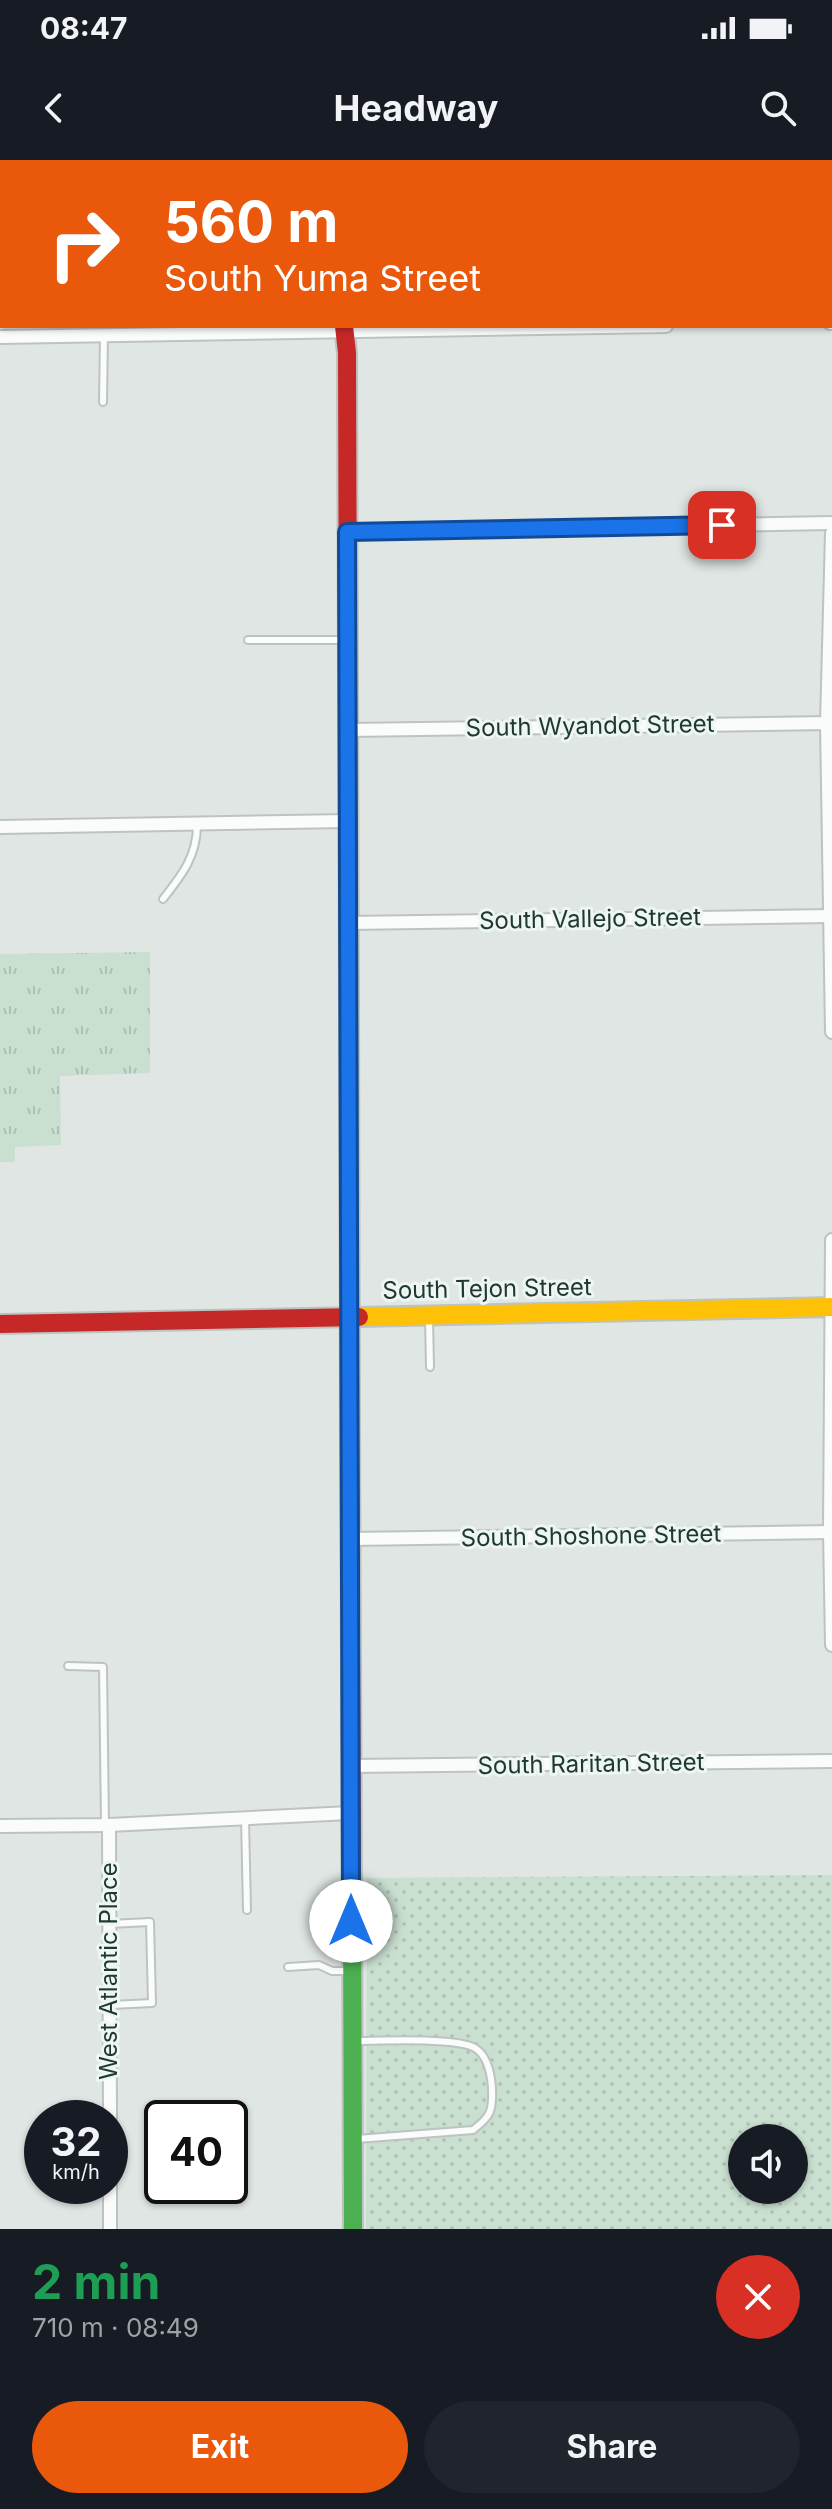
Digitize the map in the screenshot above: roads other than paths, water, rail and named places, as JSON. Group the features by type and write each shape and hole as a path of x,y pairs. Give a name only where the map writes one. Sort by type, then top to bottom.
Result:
{"street":[{"path":"0,337 452,328"},
{"path":"345,329 353,2229"},
{"path":"347,532 832,523"},
{"path":"832,533 829,723 832,1032"},
{"name":"South Wyandot Street","path":"349,730 829,723"},
{"path":"0,827 348,821"},
{"name":"South Vallejo Street","path":"348,923 831,916"},
{"path":"832,1240 832,1645"},
{"name":"South Tejon Street","path":"0,1324 832,1307"},
{"name":"South Shoshone Street","path":"350,1539 831,1532"},
{"name":"South Raritan Street","path":"351,1766 832,1761"},
{"path":"0,1826 107,1825 350,1813"},
{"name":"West Atlantic Place","path":"107,1825 110,2100"},
{"path":"110,2204 110,2229"}],"lane":[{"path":"103,402 104,335"},
{"path":"248,640 348,640"},
{"path":"163,899 189,865 197,841 197,823"},
{"path":"429,1314 430,1367"},
{"path":"68,1666 103,1667 107,1825"},
{"path":"245,1818 247,1910"},
{"path":"109,1924 150,1922 152,2003 109,2005"},
{"path":"288,1967 319,1965 332,1971 351,1971"},
{"path":"352,2041 451,2042 474,2047 485,2058 492,2079 493,2108 485,2121 473,2130 352,2139"}]}
